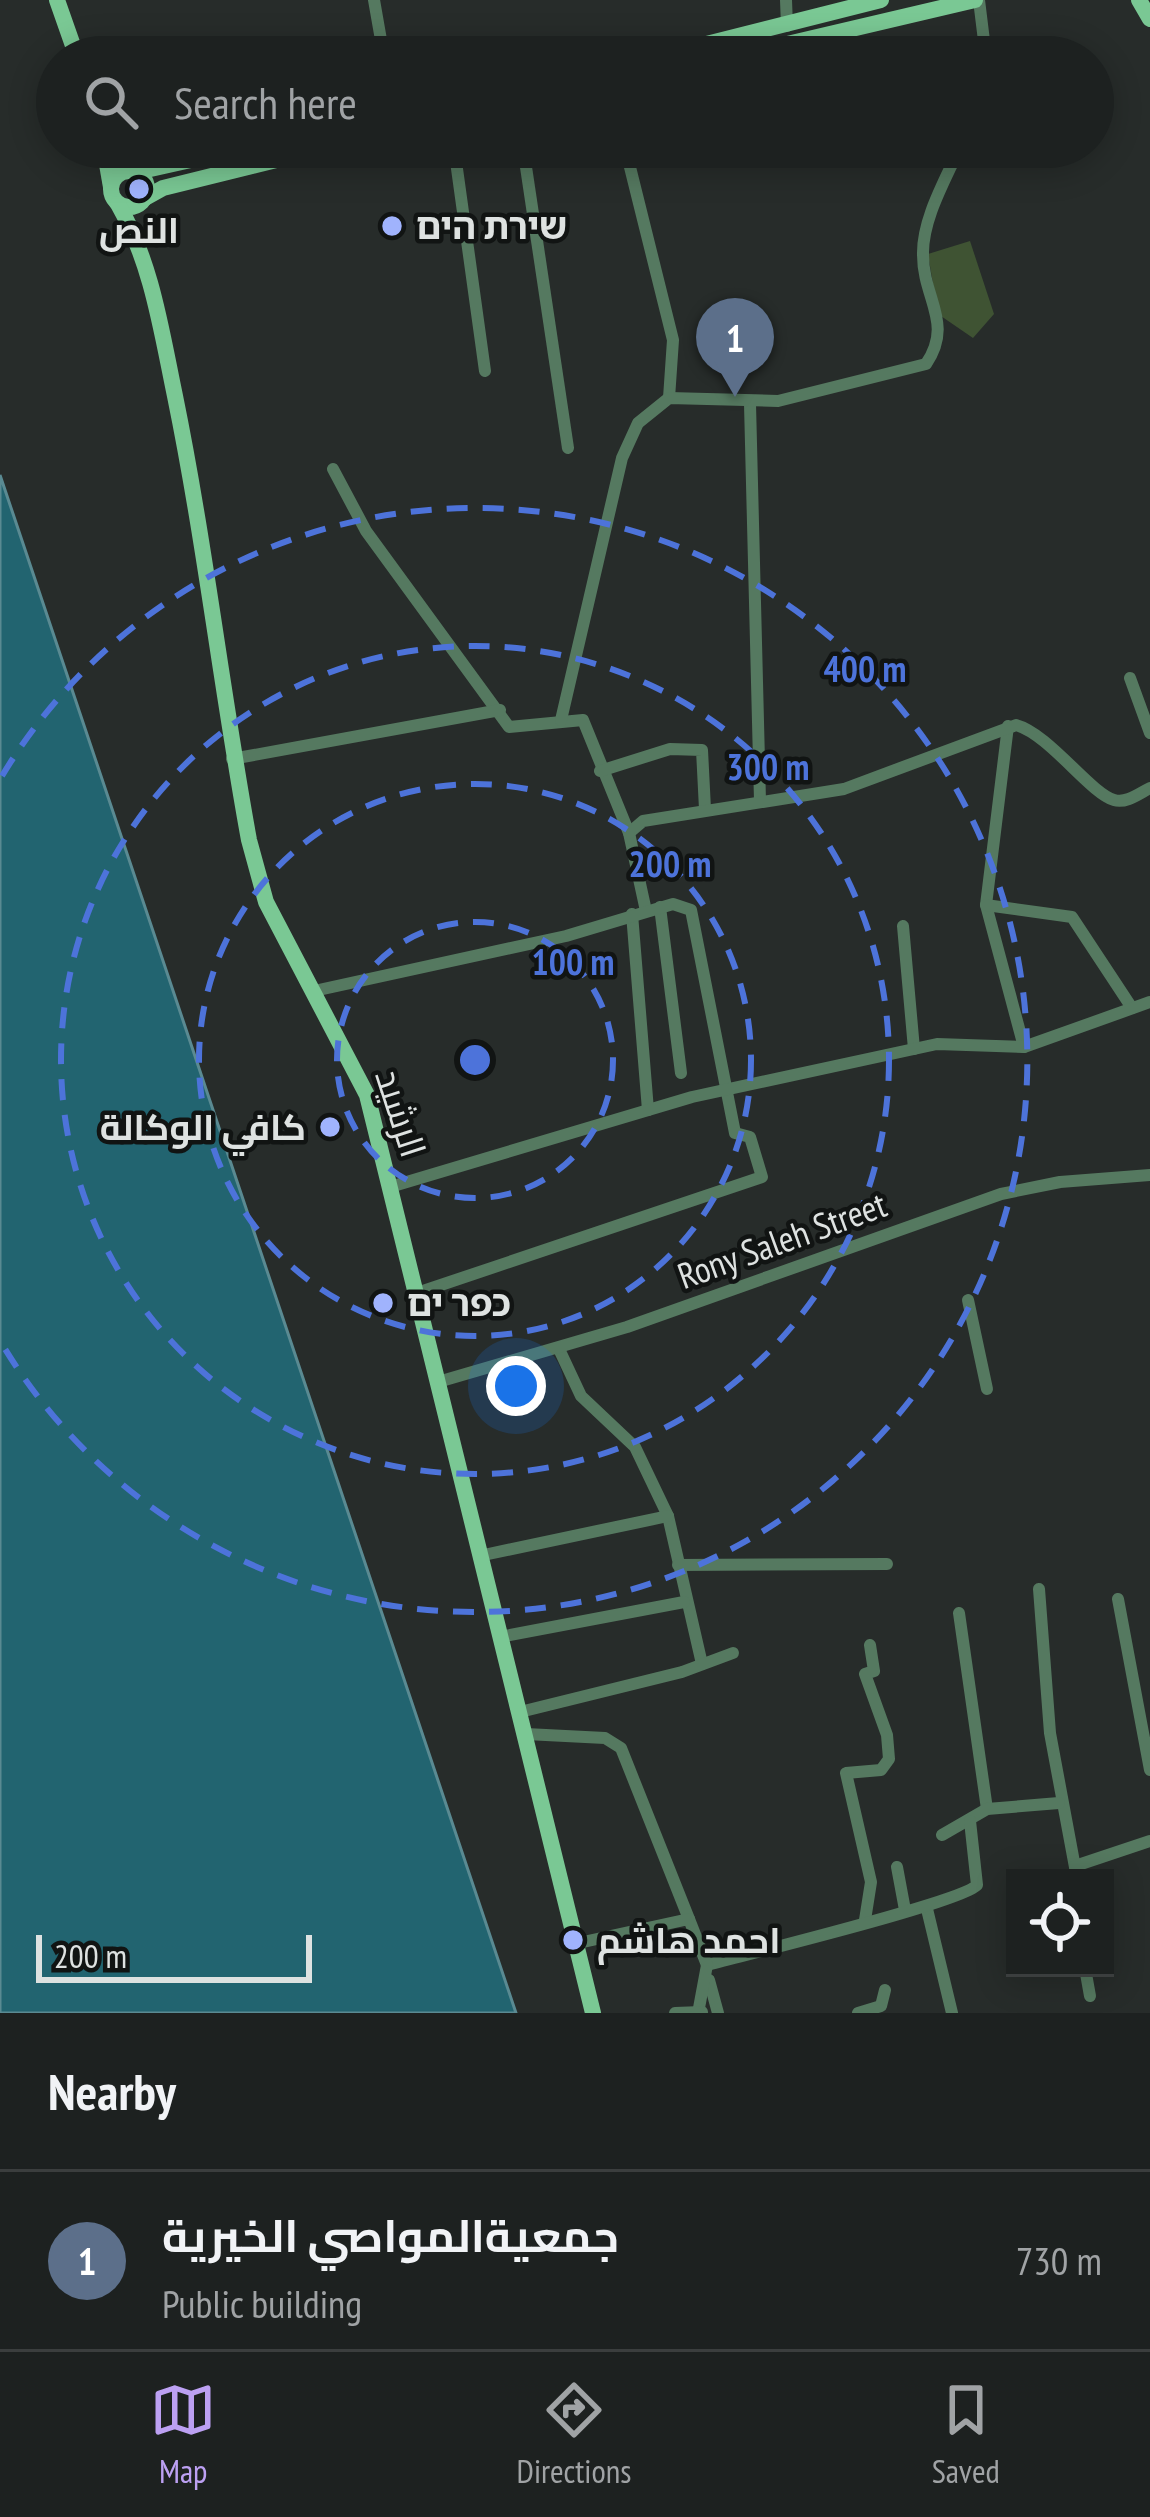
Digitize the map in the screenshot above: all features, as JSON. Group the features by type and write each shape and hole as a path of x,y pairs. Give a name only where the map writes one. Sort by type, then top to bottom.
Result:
{"main road":[{"path":"57,0 70,36"},
{"path":"744,36 881,0"},
{"path":"822,36 977,0"},
{"path":"1139,0 1150,19"},
{"name":"الرشيد","path":"108,168 114,196 140,242"},
{"name":"الرشيد","path":"130,168 146,181 140,242 184,441 232,759 266,902 367,1095 592,2013"},
{"path":"148,168 115,177 114,196 143,201 163,188 244,168"}],"street":[{"path":"374,0 380,36"},
{"path":"786,0 787,26"},
{"path":"977,0 983,36"},
{"path":"457,168 485,371"},
{"path":"526,168 568,448"},
{"path":"630,168 674,340 669,398"},
{"path":"561,720 622,458 638,423 669,398 750,404 926,364 940,344 940,329 922,253 935,203 951,168"},
{"path":"750,404 760,801"},
{"path":"333,469 366,531 516,729 584,720 600,771 629,833 681,1073"},
{"path":"1130,678 1150,734"},
{"path":"232,759 500,710"},
{"path":"1008,726 986,904 1024,1047"},
{"path":"629,833 643,821 878,780 1008,726 1025,727 1040,736 1111,799 1128,799 1150,788"},
{"path":"600,771 670,749 702,750 705,809"},
{"path":"314,991 566,936 674,904 691,910 735,1133 750,1136 762,1178 417,1293"},
{"path":"986,904 1072,917 1132,1008"},
{"path":"646,911 648,1110"},
{"path":"903,926 914,1049"},
{"path":"390,1187 728,1090 914,1049 951,1044 1024,1047 1150,1003"},
{"name":"Rony Saleh Street","path":"438,1382 559,1349 1001,1194 1046,1184 1150,1175"},
{"path":"968,1300 987,1389"},
{"path":"559,1349 581,1396 635,1448 668,1516 684,1602 702,1664"},
{"path":"478,1556 668,1516"},
{"path":"678,1565 887,1564"},
{"path":"1039,1589 1060,1803 1075,1869"},
{"path":"1118,1599 1150,1770"},
{"path":"500,1637 684,1602"},
{"path":"959,1613 987,1809"},
{"path":"865,1920 871,1882 846,1773 881,1771 890,1759 887,1735 865,1674 874,1671 870,1645"},
{"path":"520,1712 733,1653"},
{"path":"526,1734 605,1738 621,1748 689,1919 718,2013"},
{"path":"942,1835 987,1809 1060,1803"},
{"path":"706,1971 865,1920 927,1909 974,1891 978,1880 970,1821"},
{"path":"1083,1869 1147,1842 1150,1859"},
{"path":"897,1868 904,1910"},
{"path":"927,1909 952,2013"},
{"path":"574,1944 689,1919"},
{"path":"675,2013 701,2011 706,1971"},
{"path":"1087,1977 1090,1996"},
{"path":"858,2013 881,2006 885,1990"}],"green space":[{"path":"970,241 994,314 973,338 938,314 928,254"}],"water":[{"path":"0,475 516,2013 0,2013"}],"place":[{"name":"النص","path":"139,189"},
{"name":"שירת הים","path":"392,226"},
{"name":"جمعيةالمواصي الخيرية","path":"735,397"},
{"name":"كافي الوكالة","path":"330,1127"},
{"name":"כפר ים","path":"383,1303"},
{"name":"احمد هاشم","path":"573,1940"}]}
